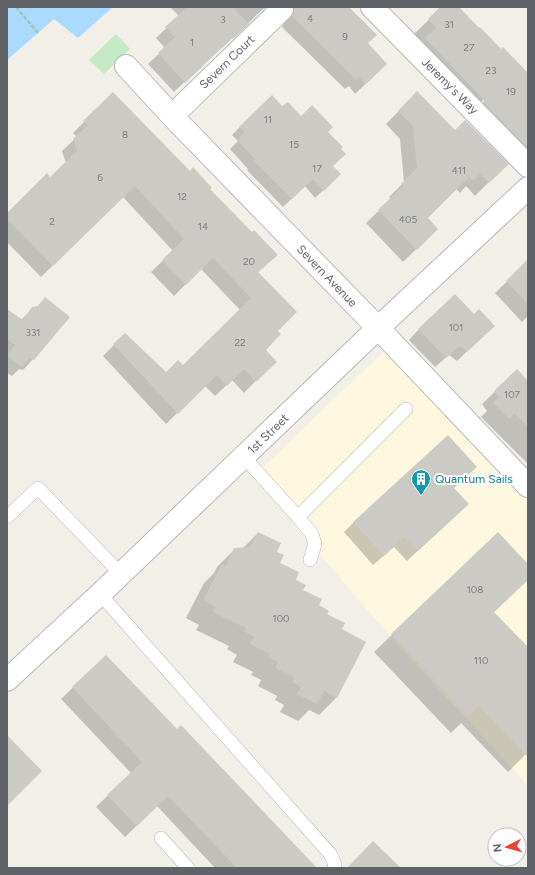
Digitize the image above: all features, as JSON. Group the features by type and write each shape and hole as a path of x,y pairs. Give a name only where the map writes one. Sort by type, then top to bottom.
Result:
{"street":[{"name":"Jeremy's Way","path":"372,7 528,166"},
{"name":"Severn Court","path":"172,116 282,9"},
{"name":"Severn Avenue","path":"126,66 172,116 378,328 528,486"},
{"name":"1st Street","path":"8,678 100,594 378,328 528,188"}],"lane":[{"path":"298,517 406,409"},
{"path":"244,457 312,534 315,544 310,560"},
{"path":"7,518 38,488 121,574"},
{"path":"100,594 331,855 335,865 334,868"},
{"path":"161,838 188,868"}],"path":[{"path":"16,7 38,33"}],"shaded area":[{"path":"385,350 528,502 528,785 402,650 253,477"}],"green space":[{"path":"116,34 130,49 104,74 89,60"}],"water":[{"path":"7,7 113,7 78,38 54,19 7,60"}],"building":[{"path":"187,7 233,7 249,24 233,39 232,38 185,83 158,53 175,37 165,27"},
{"path":"294,7 349,7 377,35 368,43 387,64 366,84 359,77 356,80 292,16"},
{"path":"440,7 459,7 501,49 503,47 528,73 528,145 526,146 483,102 484,100 425,38 436,28 428,19"},
{"path":"417,91 455,130 465,120 509,164 489,183 480,174 473,181 469,177 428,218 438,229 417,250 378,210 403,186 401,184 417,168 413,126 398,111"},
{"path":"113,92 190,171 193,167 212,188 210,189 252,232 254,230 278,255 258,272 297,312 278,331 281,334 266,350 277,362 256,382 244,369 227,386 217,375 178,414 113,344 125,333 166,372 178,360 183,365 251,298 213,258 186,285 162,260 184,239 135,186 53,266 7,219 7,213 47,173 50,177 77,151 73,139 88,125 83,121"},
{"path":"272,95 282,106 288,102 301,116 312,105 333,127 328,132 343,147 341,149 346,154 333,166 341,174 324,191 313,179 292,199 254,161 256,160 237,140 245,132 239,127"},
{"path":"528,259 528,304 506,281"},
{"path":"455,294 474,314 479,309 495,326 467,352 460,346 446,358 418,329"},
{"path":"45,297 70,317 34,360 29,358 22,367 7,356 15,345 7,339 7,309 23,320 32,307 38,306"},
{"path":"517,369 528,381 528,427 515,414 509,419 493,403 499,398 494,391"},
{"name":"Quantum Sails","path":"448,435 477,467 454,488 469,504 418,551 404,537 384,556 353,522"},
{"path":"258,532 281,543 277,552 284,555 280,563 299,572 296,580 306,585 303,590 322,599 319,605 329,611 327,614 345,623 342,629 366,642 337,698 324,691 317,704 297,694 301,687 292,682 294,678 275,668 278,662 268,657 270,654 250,644 254,637 244,631 246,628 213,612 216,607 203,600 222,564 226,566 234,548 250,547"},
{"path":"498,532 528,564 528,580 494,612 528,647 528,757 479,706 468,716 391,634"},
{"path":"106,655 177,729 181,725 317,868 237,868 168,796 137,826 107,795 142,762 72,687"},
{"path":"7,735 42,771 7,806"},
{"path":"373,841 401,868 347,868"}],"place":[{"name":"Quantum Sails","path":"421,496"}]}
